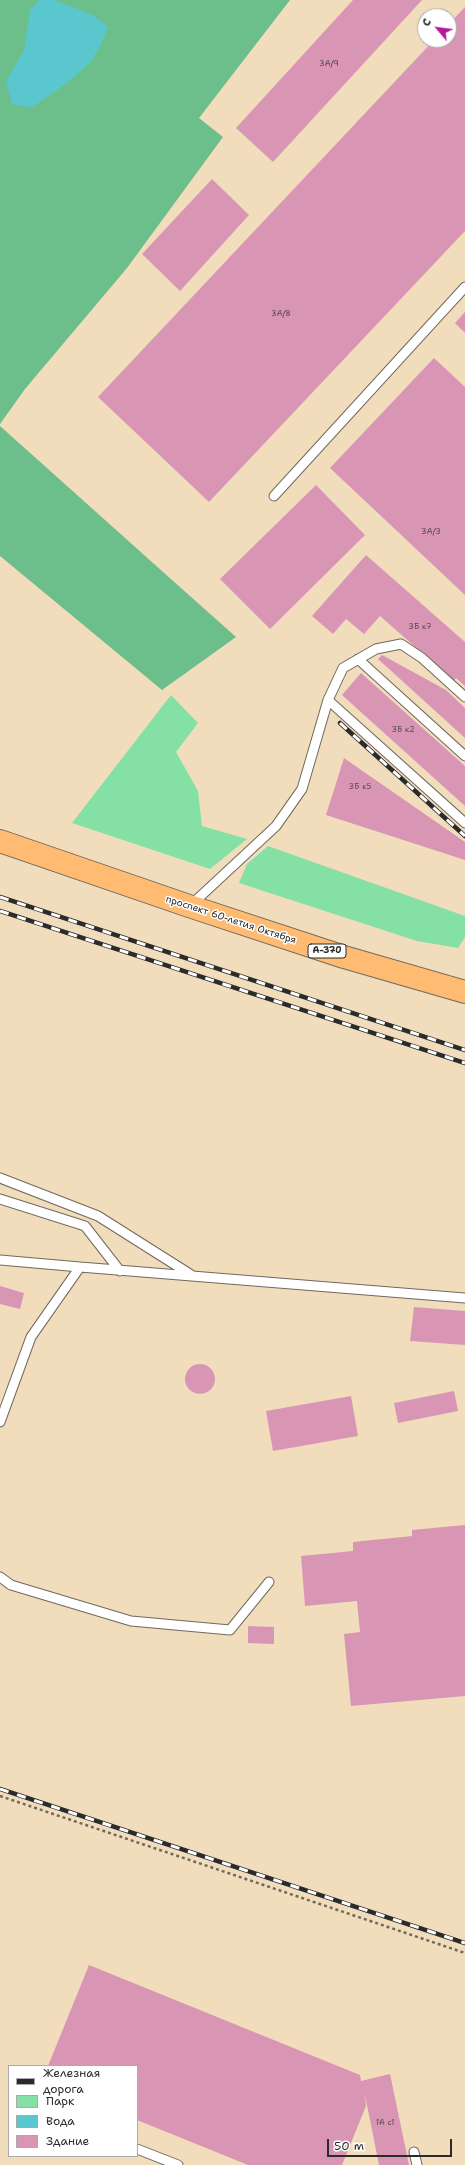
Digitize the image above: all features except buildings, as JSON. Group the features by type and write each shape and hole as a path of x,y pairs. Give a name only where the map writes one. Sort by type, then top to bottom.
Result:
{"highway":[{"name":"проспект 60-летия Октября","path":"0,841 189,906 352,959 465,992"}],"lane":[{"path":"274,496 465,288"},
{"path":"189,906 276,826 302,789 328,700 343,668 376,649 401,644 422,658 465,697"},
{"path":"358,659 465,756"},
{"path":"328,700 465,823"},
{"path":"0,1178 98,1216 194,1276"},
{"path":"0,1199 86,1226 120,1271"},
{"path":"0,1260 465,1298"},
{"path":"0,1422 32,1337 80,1267"},
{"path":"0,1577 11,1585 131,1621 230,1630 269,1582"},
{"path":"138,2149 178,2165"},
{"path":"414,2152 417,2165"}],"path":[{"path":"0,1796 465,1953"}],"green space":[{"path":"0,0 290,0 199,118 223,137 127,268 25,389 0,424"},
{"path":"0,426 236,637 162,690 0,556"},
{"path":"171,695 198,723 176,752 198,791 202,826 247,839 210,869 72,823"},
{"path":"268,846 465,916 465,937 458,948 417,941 239,883 247,864"}],"water":[{"path":"39,0 54,0 91,14 108,27 101,44 90,63 67,83 31,108 12,104 6,81 24,51 30,10"}],"railway":[{"path":"340,723 465,836"},
{"path":"0,897 465,1050"},
{"path":"0,911 465,1063"},
{"path":"0,1789 465,1943"}]}
